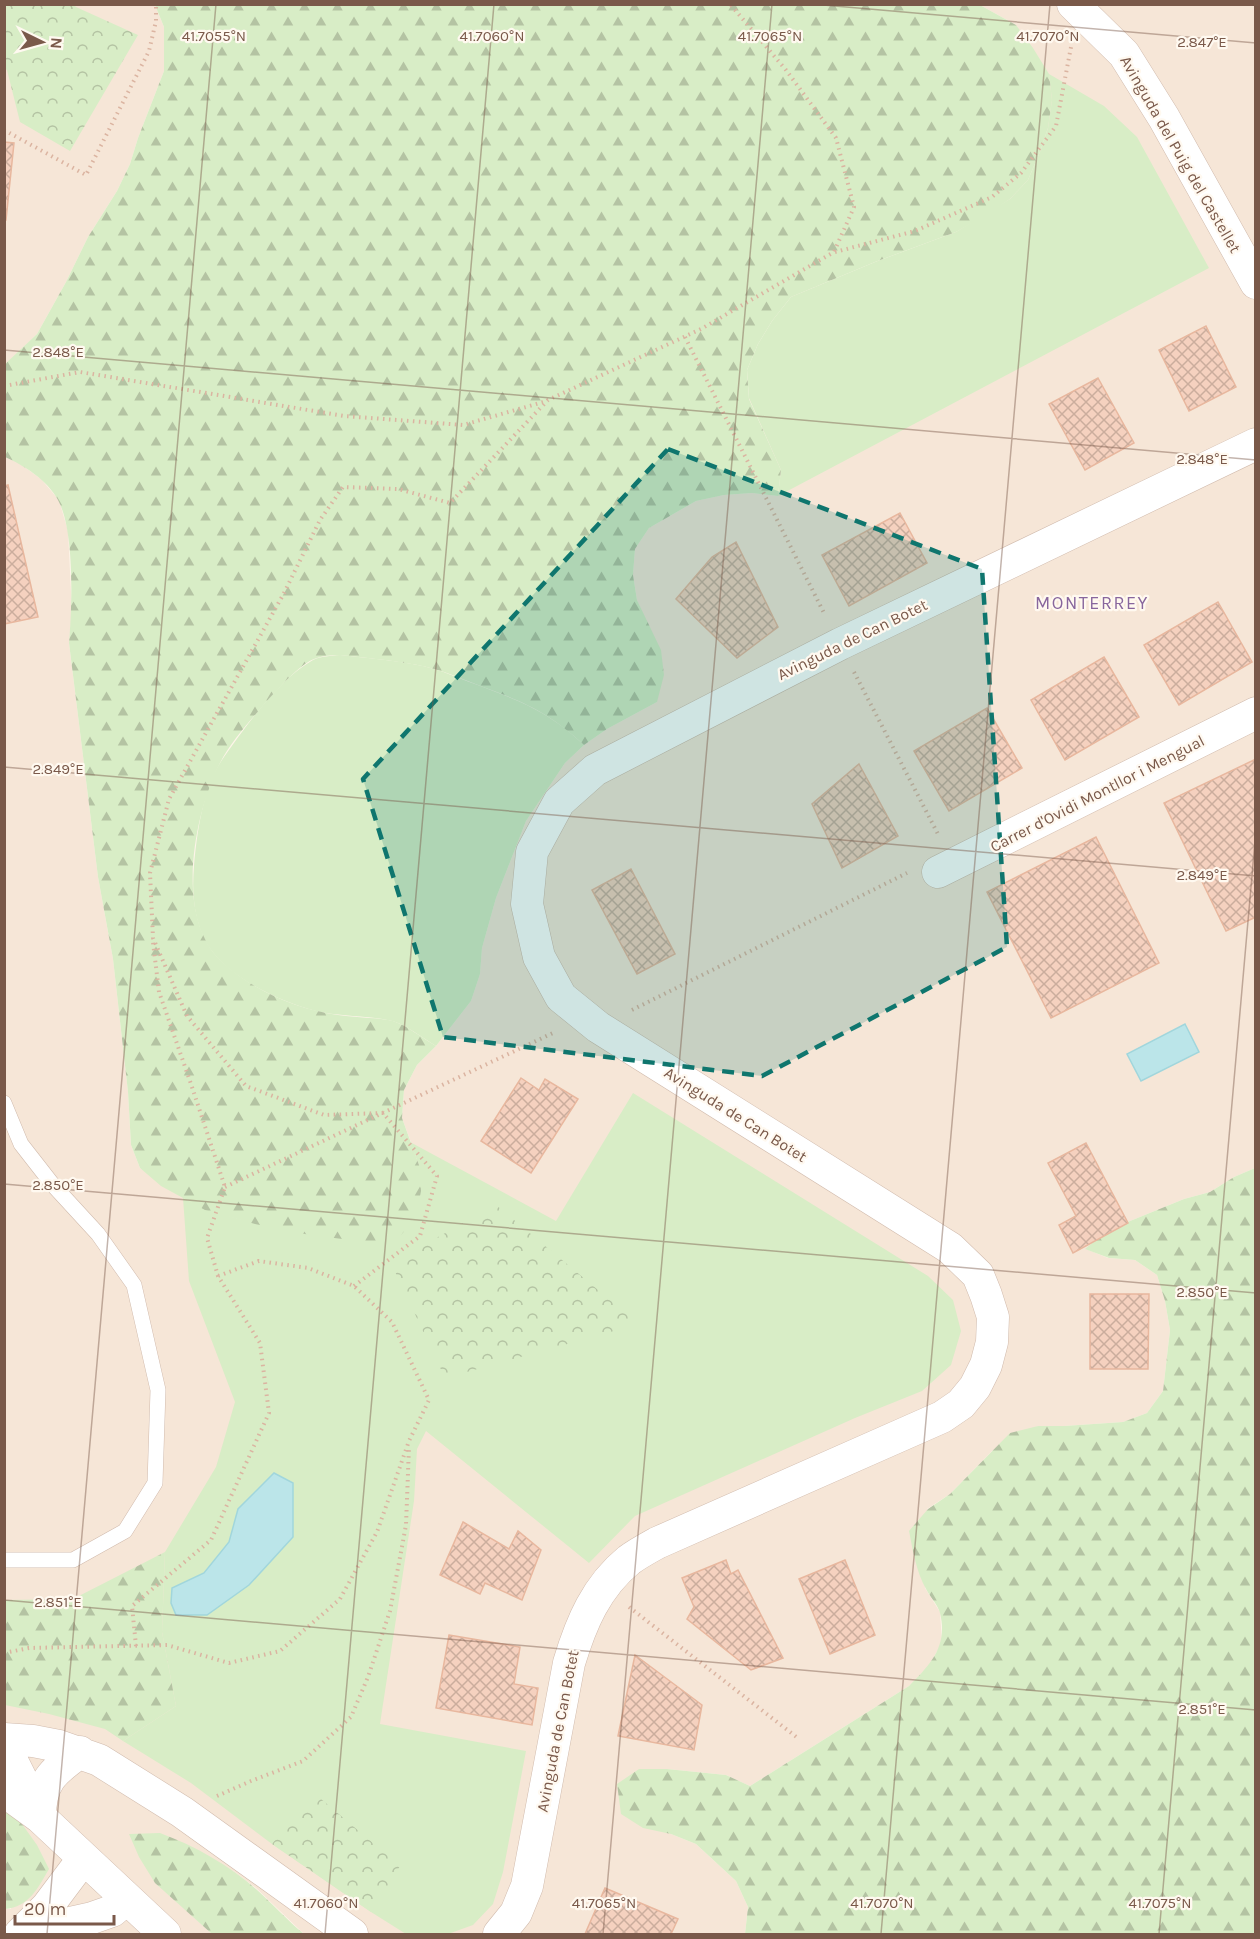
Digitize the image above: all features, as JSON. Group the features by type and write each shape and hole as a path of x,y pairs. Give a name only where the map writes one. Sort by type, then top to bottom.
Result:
{"street":[{"name":"Avinguda del Puig del Castellet","path":"1084,6 1124,54 1170,128 1256,283"},
{"name":"Avinguda de Can Botet","path":"499,1935 516,1913 526,1886 569,1663 577,1635 602,1587 630,1560 657,1543 942,1417 961,1404 975,1387 986,1365 992,1342 993,1317 978,1275 950,1248 592,1022 561,997 539,957 527,904 532,852 559,802 595,770 840,644 1256,444"},
{"name":"Carrer d'Ovidi Montllor i Mengual","path":"927,870 1256,713"},
{"path":"40,1818 10,1757 4,1739 33,1741 80,1752 107,1765 182,1812 352,1935"},
{"path":"40,1818 40,1800 46,1782 59,1767 80,1752"},
{"path":"4,1791 40,1818 165,1935"},
{"path":"20,1934 47,1907 83,1859"},
{"path":"20,1934 92,1918 112,1911 126,1899"}],"lane":[{"path":"4,1103 21,1144 52,1185 98,1234 134,1285 158,1390 155,1483 124,1531 73,1560 4,1560"}],"path":[{"path":"4,130 86,175 149,51 156,21 156,4"},
{"path":"730,4 786,70 836,138 854,207 834,252"},
{"path":"4,386 80,372 344,416 463,425 548,400 685,337 834,252 915,231 992,197 1021,173 1056,126 1084,6"},
{"path":"685,337 942,842"},
{"path":"136,1646 132,1606 210,1540 269,1413 260,1343 218,1276 207,1238 225,1187 159,992 153,938 150,873 169,799 283,595 320,520 343,487 398,489 450,503 548,400"},
{"path":"225,1187 383,1113 592,1022 927,870"},
{"path":"153,938 187,1016 246,1086 324,1115 383,1113"},
{"path":"354,1286 420,1236 437,1176 383,1113"},
{"path":"4,1653 29,1648 167,1645 229,1663 280,1651 340,1599 377,1532 409,1441 429,1400 392,1322 354,1286 308,1268 259,1260 218,1276"},
{"path":"182,1812 250,1781 303,1761 351,1717 368,1677 390,1611 406,1525 409,1441"},
{"path":"602,1587 799,1739"}],"highlighted area":[{"path":"668,449 982,569 1007,947 762,1076 443,1037 363,779"}],"shaded area":[{"path":"5,5 155,5 164,27 164,71 130,164 117,191 88,237 37,334 5,365"},
{"path":"980,5 1255,5 1255,1168 1234,1177 1210,1192 1184,1199 1108,1230 1086,1249 1108,1258 1135,1260 1157,1275 1165,1301 1170,1330 1163,1391 1147,1413 1123,1422 1038,1426 992,1451 950,1494 927,1509 925,1588 940,1612 942,1642 929,1666 909,1686 750,1786 726,1775 667,1769 639,1769 671,1834 696,1844 736,1881 748,1907 745,1934 304,1934 256,1888 233,1871 175,1900 212,1934 5,1934 4,1909 11,1909 21,1824 4,1799 5,457 19,463 41,479 59,500 68,531 72,612 69,643 98,877 113,959 128,1092 131,1145 140,1168 206,1210 255,1224 310,1235 367,1242 396,1241 419,1164 402,1118 404,1090 417,1065 436,1046 471,1001 480,974 482,948 496,898 526,821 565,763 584,745 607,729 657,702 648,625 637,600 633,575 635,549 649,528 696,501 724,495 752,493 778,496 781,470 749,398 791,297 956,232 1010,199 1028,180 1048,128 1016,25"}],"green space":[{"path":"4,5 74,5 138,35 70,151 20,122 5,69"},
{"path":"155,5 980,5 1016,25 1049,74 1052,100 1048,128 1028,180 1010,199 956,232 791,297 772,321 758,344 747,370 749,399 781,470 778,496 752,493 724,495 696,501 649,528 635,549 633,575 637,600 661,650 664,675 657,702 607,729 584,745 559,724 534,709 508,696 448,674 397,662 335,655 308,662 289,678 242,730 220,763 203,809 196,836 193,864 193,892 197,918 206,942 221,961 233,971 275,997 322,1012 393,1021 436,1046 417,1065 404,1090 402,1118 419,1165 421,1191 416,1217 396,1241 367,1242 310,1235 255,1224 205,1210 161,1186 140,1168 131,1145 128,1092 113,959 98,877 69,643 71,570 67,530 58,500 48,486 28,469 5,457 4,365 37,334 88,237 117,191 130,164 164,71 164,27"},
{"path":"1049,74 1104,106 1137,137 1209,268 778,496 781,470 749,398 747,370 758,344 772,321 791,297 956,232 1010,199 1028,180 1048,128 1052,100"},
{"path":"340,655 413,664 449,674 533,708 571,733 584,745 565,763 526,821 496,898 482,948 480,974 471,1001 436,1046 408,1028 392,1021 316,1011 285,1001 252,985 223,964 212,951 204,938 198,920 193,884 197,839 206,795 217,769 253,718 288,679 316,659"},
{"path":"633,1093 928,1276 953,1300 961,1331 951,1365 922,1391 855,1418 635,1516 589,1563 426,1431 417,1449 414,1501 380,1724 526,1751 503,1872 493,1904 473,1925 448,1934 406,1934 272,1844 191,1783 123,1741 176,1706 162,1632 165,1552 216,1467 235,1402 189,1281 183,1198 222,1214 275,1227 342,1238 395,1241 419,1165 410,1142 556,1221"},
{"path":"1255,1168 1255,1934 745,1934 748,1907 736,1881 696,1844 671,1834 643,1828 621,1814 617,1784 639,1769 667,1769 726,1775 750,1786 909,1686 936,1654 940,1645 942,1625 939,1610 926,1589 915,1561 909,1531 928,1509 950,1494 1010,1433 1038,1426 1123,1422 1147,1413 1163,1391 1170,1330 1165,1301 1157,1275 1135,1260 1109,1258 1085,1249 1108,1230 1184,1199 1210,1192 1234,1177"},
{"path":"496,1205 639,1324 445,1378 391,1263"},
{"path":"165,1552 162,1632 176,1706 123,1741 105,1729 5,1705 5,1600 73,1599"},
{"path":"314,1793 400,1866 371,1912 272,1844"},
{"path":"4,1799 37,1845 49,1869 27,1900 20,1905 5,1909"},
{"path":"160,1833 199,1850 235,1872 304,1934 212,1934 155,1883 139,1857 129,1834"}],"water":[{"path":"1185,1024 1199,1052 1141,1081 1127,1054"},
{"path":"274,1473 293,1483 293,1537 249,1585 207,1615 176,1615 171,1603 172,1588 204,1573 229,1542 238,1509"}],"building":[{"path":"4,142 14,143 6,220 4,220"},
{"path":"1206,326 1236,387 1189,411 1159,350"},
{"path":"1098,378 1134,443 1085,470 1049,404"},
{"path":"8,485 38,617 4,624 4,486"},
{"path":"900,513 927,563 849,606 822,555"},
{"path":"736,542 778,627 737,658 676,599 712,557"},
{"path":"1218,602 1252,662 1179,705 1144,645"},
{"path":"1104,657 1139,717 1065,760 1031,700"},
{"path":"987,708 1022,768 949,811 914,751"},
{"path":"1256,759 1256,917 1226,931 1164,803"},
{"path":"859,764 898,836 842,868 812,804"},
{"path":"1096,837 1159,963 1051,1018 987,892"},
{"path":"631,869 675,954 637,974 592,890"},
{"path":"521,1078 539,1090 545,1079 578,1099 531,1173 481,1141"},
{"path":"1086,1143 1128,1223 1073,1253 1059,1225 1076,1216 1048,1163"},
{"path":"1090,1294 1149,1294 1148,1369 1090,1369"},
{"path":"463,1522 509,1549 518,1531 541,1550 522,1600 485,1583 480,1594 440,1575"},
{"path":"726,1560 731,1574 738,1570 783,1658 751,1670 687,1619 694,1607 682,1578"},
{"path":"845,1560 875,1635 830,1654 799,1579"},
{"path":"449,1635 520,1647 514,1684 538,1688 532,1725 436,1708"},
{"path":"635,1655 702,1705 694,1750 618,1736"},
{"path":"605,1888 678,1919 671,1934 585,1934"}],"district":[{"name":"MONTERREY","path":"1092,603"}]}
